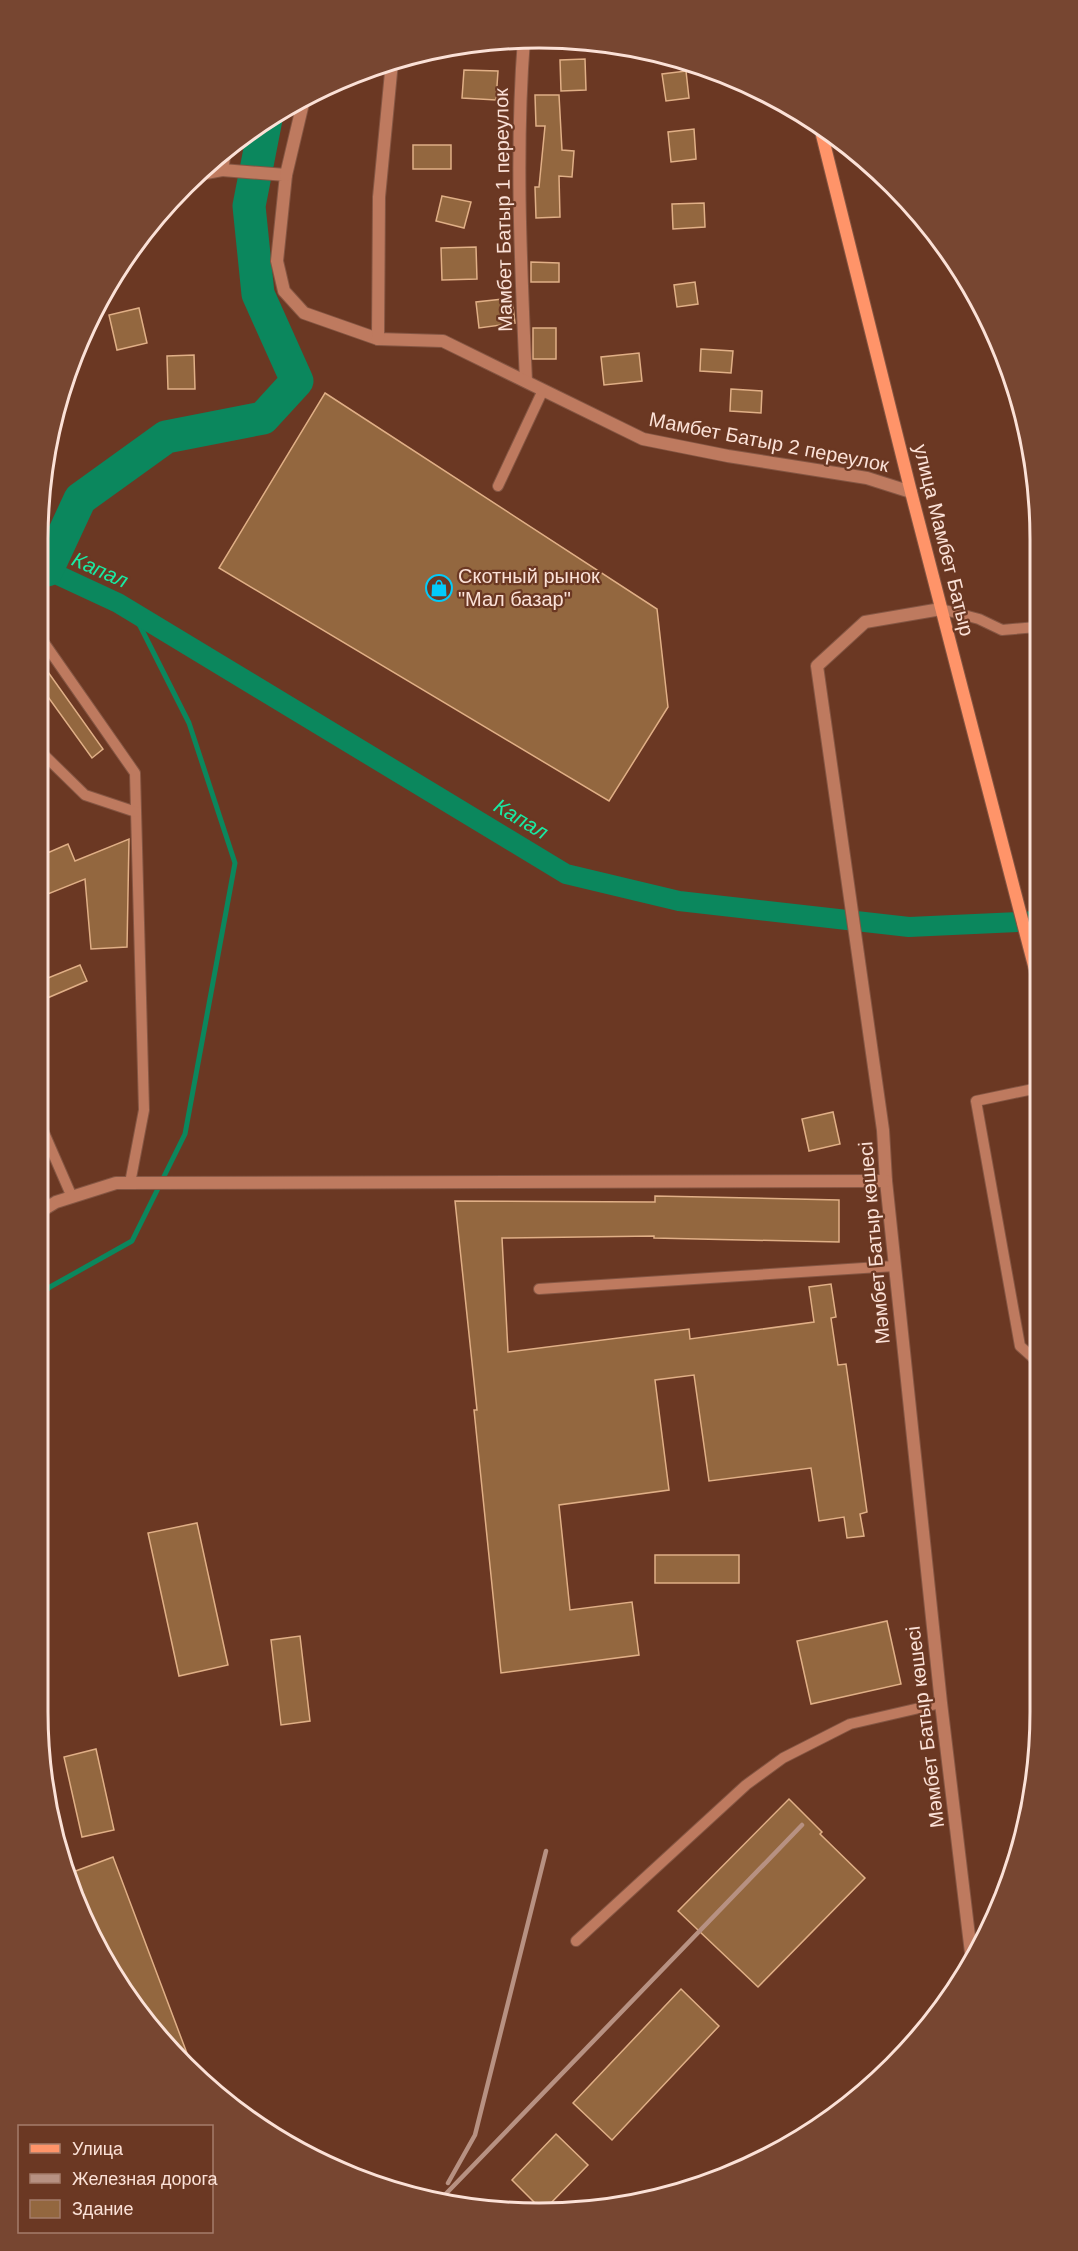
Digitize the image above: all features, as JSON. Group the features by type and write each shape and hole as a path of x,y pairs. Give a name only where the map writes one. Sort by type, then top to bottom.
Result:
{"main road":[{"name":"улица Мамбет Батыр","path":"823,139 911,492 1030,951"}],"street":[{"name":"Мамбет Батыр 1 переулок","path":"523,48 520,105 521,264 526,381"},
{"path":"378,339 379,197 391,71"},
{"name":"Мамбет Батыр 2 переулок","path":"301,110 286,175 277,261 284,291 304,313 378,339 443,341 643,439 728,456 867,478 911,492"},
{"path":"222,170 223,163"},
{"path":"213,172 222,170 286,175"},
{"name":"Мәмбет Батыр көшесі","path":"941,609 865,622 817,666 883,1130 886,1181 941,1703 970,1946"},
{"path":"48,1207 56,1202 116,1183 886,1181"}],"lane":[{"path":"498,486 543,390"},
{"path":"941,609 979,619 1002,630 1030,628"},
{"path":"48,648 135,772 144,1110 130,1183"},
{"path":"48,759 85,795 136,813"},
{"path":"1030,1090 976,1101 1020,1346 1030,1355"},
{"path":"48,1142 72,1197"},
{"path":"539,1288 895,1266"},
{"path":"576,1941 746,1785 783,1758 850,1725 941,1703"}],"building":[{"path":"585,59 586,90 561,91 560,60"},
{"path":"464,70 498,71 496,100 462,98"},
{"path":"686,71 689,98 666,101 662,74"},
{"path":"535,95 559,95 562,150 574,151 572,177 559,176 560,217 536,218 535,187 539,187 545,126 536,126"},
{"path":"694,129 696,159 671,162 668,132"},
{"path":"413,145 451,145 451,169 413,169"},
{"path":"442,196 471,202 464,228 436,221"},
{"path":"704,203 705,227 673,229 672,204"},
{"path":"476,247 477,279 442,280 441,248"},
{"path":"531,262 559,263 559,282 531,282"},
{"path":"695,282 698,304 677,307 674,285"},
{"path":"512,298 515,323 479,328 476,302"},
{"path":"139,308 147,343 117,350 109,315"},
{"path":"533,328 556,328 556,359 533,359"},
{"path":"701,349 733,351 731,373 700,371"},
{"path":"639,353 642,381 604,385 601,357"},
{"path":"194,355 195,389 168,389 167,356"},
{"path":"731,389 762,391 761,413 730,411"},
{"name":"Скотный рынок \"Мал базар\"","path":"325,393 657,609 668,707 609,801 219,568"},
{"path":"48,672 103,749 92,758 48,697"},
{"path":"129,839 127,947 91,949 85,879 48,894 48,853 68,844 75,861"},
{"path":"80,965 87,981 48,998 48,978"},
{"path":"833,1112 840,1144 809,1151 802,1119"},
{"path":"655,1196 839,1200 839,1242 654,1238 654,1236 502,1238 508,1352 689,1329 690,1339 814,1322 809,1287 831,1284 836,1317 831,1318 838,1365 846,1364 867,1512 860,1514 864,1536 847,1538 844,1517 819,1521 811,1468 709,1481 694,1375 655,1380 669,1490 559,1505 570,1610 632,1602 639,1655 501,1673 455,1201 655,1202"},
{"path":"197,1523 228,1665 179,1676 148,1533"},
{"path":"655,1555 739,1555 739,1583 655,1583"},
{"path":"887,1621 901,1684 811,1704 797,1641"},
{"path":"300,1636 310,1721 281,1725 271,1640"},
{"path":"96,1749 114,1830 82,1837 64,1757"},
{"path":"789,1799 822,1832 820,1834 865,1878 758,1987 678,1911"},
{"path":"113,1857 187,2054 149,2011 114,1958 85,1900 75,1871"},
{"path":"681,1989 719,2026 612,2140 573,2103"},
{"path":"556,2134 588,2165 551,2203 535,2203 512,2180"}],"waterway":[{"path":"48,568 80,499 166,437 263,418 297,381 258,294 249,206 263,133"},
{"name":"Капал","path":"48,570 118,603 566,874 679,901 909,927 1030,921"},
{"path":"48,1289 132,1241 185,1134 235,863 189,723 133,612"}],"railway":[{"path":"445,2194 802,1825"},
{"path":"448,2183 475,2135 546,1851"}],"place":[{"name":"Скотный рынок \"Мал базар\"","path":"439,588"}]}
